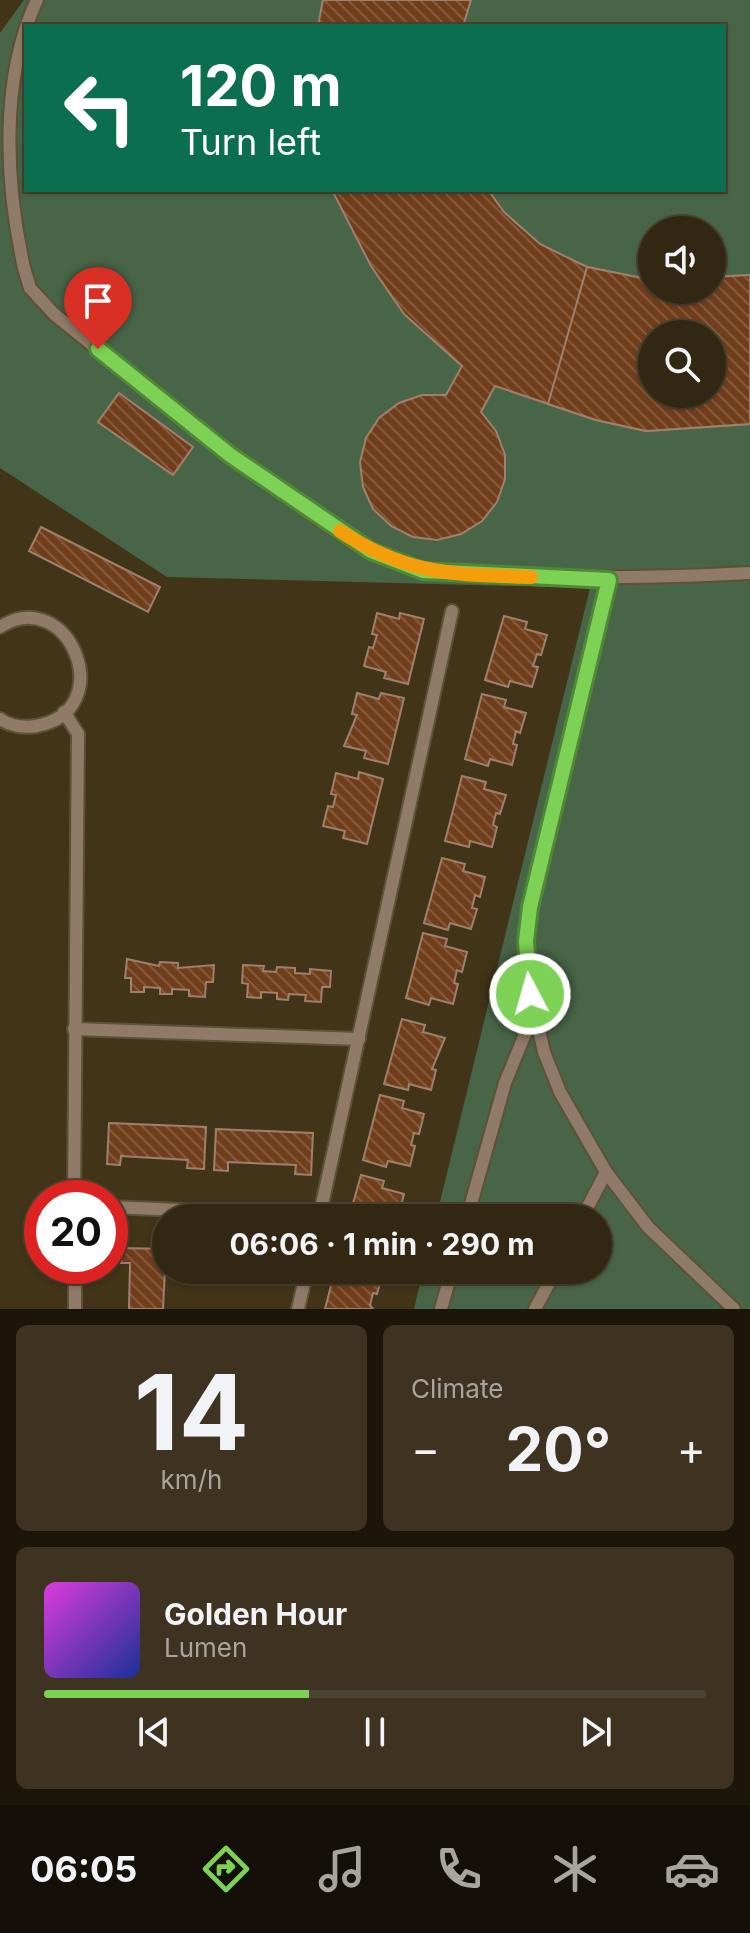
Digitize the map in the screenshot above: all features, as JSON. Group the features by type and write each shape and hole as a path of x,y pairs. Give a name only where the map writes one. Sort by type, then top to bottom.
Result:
{"lane":[{"path":"25,24 37,0"},
{"path":"24,26 10,53 5,122 18,241 30,288 40,303 230,455 371,551 423,571 609,580 750,573"},
{"path":"609,580 530,907 527,976 534,1012 560,1092 606,1172 648,1227 734,1309"},
{"path":"322,1204 452,611"},
{"path":"0,627 28,618 49,623 66,635 78,653 81,674 77,695 64,712 47,724 26,728 0,719"},
{"path":"64,712 78,734 74,1180"},
{"path":"471,1204 505,1083 534,1012"},
{"path":"74,1029 359,1039"},
{"path":"589,1204 606,1172"},
{"path":"128,1208 152,1209"},
{"path":"75,1284 75,1309"},
{"path":"298,1309 304,1284"},
{"path":"441,1309 448,1284"},
{"path":"535,1309 548,1284"}],"green space":[{"path":"24,0 750,0 750,1309 414,1309 420,1284 612,1284 612,1204 439,1204 590,588 167,577 0,468 0,33"}],"building":[{"path":"323,0 471,0 464,24 318,24"},
{"path":"333,192 489,192 504,212 540,244 587,267 638,277 638,304 726,304 726,276 750,275 750,424 646,431 596,420 495,386 481,412 496,431 505,455 505,479 497,502 482,521 461,534 437,540 413,537 391,526 373,509 363,487 360,462 366,438 379,418 399,403 422,395 446,395 462,366 404,314 371,266"},
{"path":"587,267 638,277 638,304 726,304 726,276 750,275 750,424 646,431 596,420 548,404"},
{"path":"119,393 193,447 173,475 98,422"},
{"path":"41,527 160,587 148,612 29,551"},
{"path":"377,613 399,619 400,613 424,619 408,684 384,678 386,672 364,666 369,647 373,648 377,635 372,634"},
{"path":"504,616 527,622 525,629 547,635 541,655 537,654 533,666 538,667 532,687 510,681 508,687 485,680"},
{"path":"357,693 379,699 381,693 404,698 388,764 364,758 366,751 344,746 357,715 352,714"},
{"path":"482,694 506,700 504,707 526,713 520,733 516,731 513,744 517,745 512,765 490,759 488,766 465,759"},
{"path":"359,772 383,779 367,844 343,838 345,831 323,826 328,806 333,807 336,795 331,794 336,773 358,779"},
{"path":"462,776 486,782 484,789 506,795 500,814 496,813 493,825 497,827 492,847 470,841 469,847 445,841"},
{"path":"442,858 465,864 463,871 485,877 480,897 475,895 472,908 477,909 471,929 450,923 448,930 424,923"},
{"path":"423,933 447,939 445,946 467,952 462,972 457,970 454,983 458,984 453,1004 431,998 429,1005 406,998"},
{"path":"127,959 159,966 160,962 178,963 178,968 214,965 213,982 206,982 205,997 189,996 189,990 172,989 172,994 160,994 160,988 144,987 144,992 131,992 131,978 125,978"},
{"path":"243,965 264,966 263,971 276,972 277,967 295,968 295,973 310,974 310,969 331,971 330,987 322,987 321,1002 305,1001 306,995 289,994 288,1000 277,999 277,993 261,992 261,998 247,997 248,984 242,983"},
{"path":"402,1019 425,1025 423,1032 445,1038 432,1069 436,1070 431,1090 409,1084 408,1090 384,1084"},
{"path":"380,1095 404,1101 402,1108 424,1114 419,1134 414,1133 411,1145 415,1146 410,1166 388,1161 386,1167 363,1160"},
{"path":"109,1123 206,1127 204,1169 187,1168 188,1160 121,1156 120,1165 107,1164"},
{"path":"216,1129 313,1133 311,1175 295,1174 296,1165 228,1162 228,1171 214,1170"},
{"path":"361,1175 384,1181 382,1188 404,1194 402,1204 353,1204"},
{"path":"128,1248 152,1249 152,1284 164,1284 163,1309 129,1309"},
{"path":"331,1284 380,1284 377,1294 373,1293 370,1305 373,1309 325,1309"}],"slow traffic":[{"path":"340,531 371,551 423,571 531,577"}],"route":[{"path":"98,349 230,455 371,551 423,571 609,580 530,907 526,941 530,994"}]}
